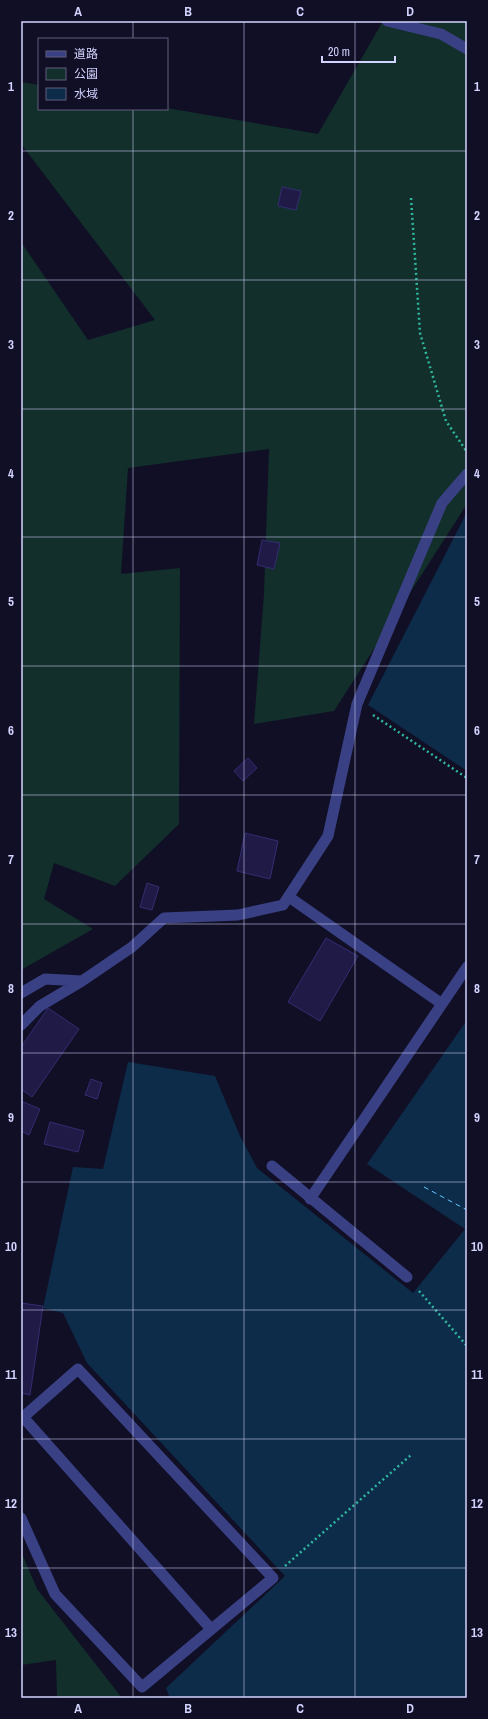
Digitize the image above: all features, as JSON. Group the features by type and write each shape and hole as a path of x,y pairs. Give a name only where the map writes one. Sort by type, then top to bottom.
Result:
{"street":[{"path":"387,21 441,34 467,49"},
{"path":"21,1025 40,1006 82,982 132,947 164,918 238,915 283,905 328,836 357,704 442,503 467,474"},
{"path":"289,896 442,1004"},
{"path":"310,1199 467,967"},
{"path":"21,993 45,979 82,982"},
{"path":"272,1166 310,1199 408,1277"},
{"path":"21,1518 55,1594 142,1687 273,1578 78,1369 22,1418 211,1629"}],"path":[{"path":"411,198 420,333 446,421 467,452"},
{"path":"357,704 467,778"},
{"path":"408,1277 467,1346"},
{"path":"273,1578 411,1455"}],"green space":[{"path":"383,21 467,21 467,504 334,711 254,724 264,594 269,449 128,468 121,574 180,568 179,824 115,886 54,863 44,899 93,929 21,970 21,242 88,340 155,320 21,144 21,82 38,85 38,110 168,110 168,108 318,134"},
{"path":"21,1551 37,1589 122,1698 57,1698 56,1660 21,1665"}],"water":[{"path":"467,512 467,771 368,705"},
{"path":"467,1020 467,1698 170,1698 166,1688 285,1576 87,1363 63,1313 43,1308 73,1167 103,1169 128,1062 215,1076 240,1136 257,1168 413,1293 465,1229 367,1164"}],"building":[{"path":"282,187 301,191 296,210 278,206"},
{"path":"262,540 280,543 274,569 257,565"},
{"path":"248,758 257,768 243,781 234,771"},
{"path":"245,833 278,841 270,879 237,871"},
{"path":"147,883 159,887 152,910 140,907"},
{"path":"326,938 358,956 320,1021 288,1002"},
{"path":"48,1008 79,1029 32,1097 21,1089 21,1047"},
{"path":"91,1079 102,1083 97,1099 85,1095"},
{"path":"21,1101 40,1109 29,1135 21,1131"},
{"path":"50,1122 84,1131 78,1152 44,1144"},
{"path":"21,1303 43,1306 30,1395 21,1393"}],"ferry route":[{"path":"424,1187 467,1210"}]}
